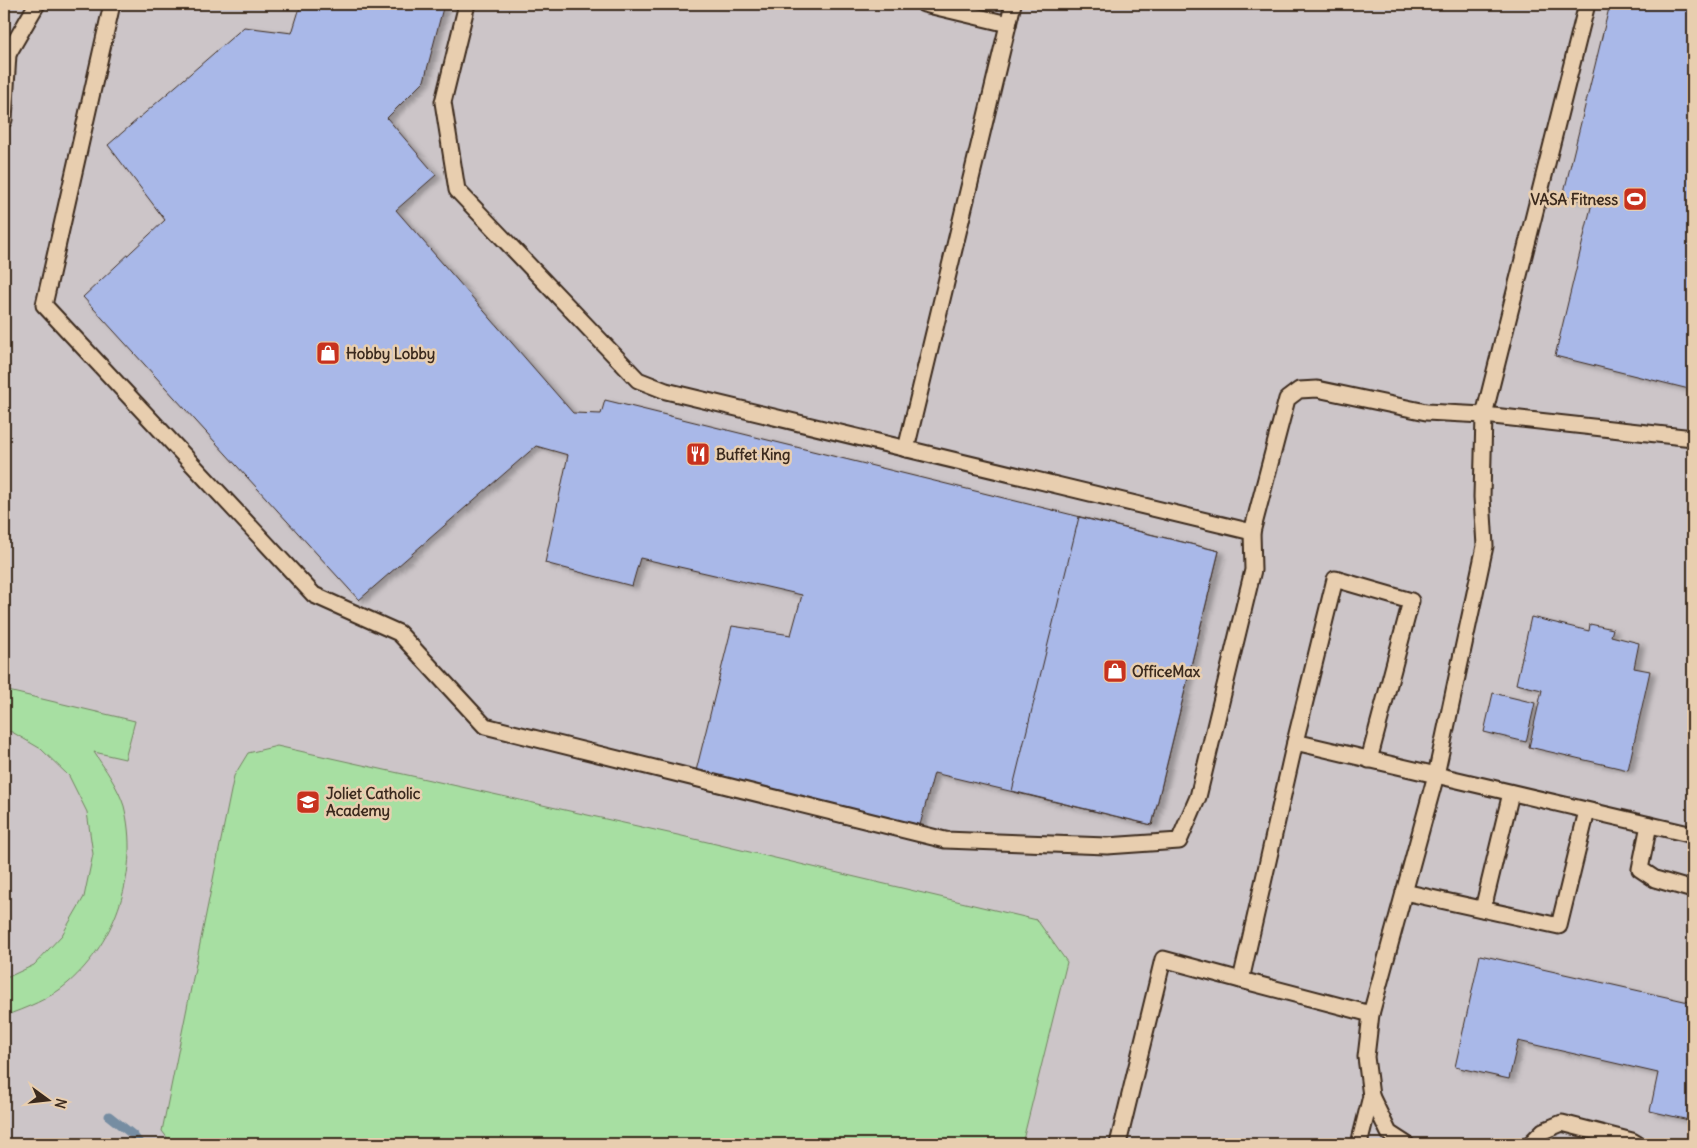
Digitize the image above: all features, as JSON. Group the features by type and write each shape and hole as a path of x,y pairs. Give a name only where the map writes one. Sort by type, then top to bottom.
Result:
{"lane":[{"path":"4,120 6,54 37,4"},
{"path":"112,4 44,305 314,595 399,633 485,726 945,840 1106,846 1179,841 1198,797 1253,570 1252,532 1287,399 1299,390 1318,389 1426,412 1484,415 1693,438"},
{"path":"467,4 443,102 457,190 638,380 666,391 1252,532"},
{"path":"924,4 1008,24"},
{"path":"906,449 1012,4"},
{"path":"1406,1144 1389,1133 1371,1096 1366,1057 1371,1014 1436,775 1485,546 1482,497 1484,415 1587,4"},
{"path":"1241,980 1295,742 1335,579 1411,601 1369,760"},
{"path":"1295,742 1693,835"},
{"path":"1483,910 1511,793"},
{"path":"1404,892 1559,926 1587,811"},
{"path":"1649,825 1640,868 1655,879 1693,890"},
{"path":"1118,1144 1163,959 1371,1014"},
{"path":"1359,1144 1371,1096"},
{"path":"1530,1144 1543,1131 1562,1123 1632,1141 1637,1144"}],"shaded area":[{"path":"4,4 1693,4 1693,1144 4,1144"}],"green space":[{"path":"4,690 135,721 125,759 94,752 118,792 124,806 128,830 129,854 126,879 111,925 100,946 85,966 61,989 46,998 4,1016 4,979 34,965 62,935 84,897 93,854 87,812 69,776 41,749 12,732 4,730"},
{"name":"Joliet Catholic Academy","path":"277,746 682,836 1037,920 1067,962 1022,1144 172,1144 162,1131 234,776 248,753"}],"building":[{"path":"301,4 444,4 424,81 387,118 436,175 396,210 573,413 601,414 605,400 1219,551 1152,825 934,773 920,825 696,771 732,626 791,635 802,595 640,558 632,586 545,563 568,455 536,446 359,600 83,297 165,220 108,145 244,27 292,33"},
{"name":"VASA Fitness","path":"1610,4 1693,4 1693,390 1555,356 1592,203 1563,196"},
{"name":"OfficeMax","path":"1079,517 1219,551 1152,825 1012,791"},
{"path":"1531,617 1589,631 1590,624 1613,629 1611,636 1639,643 1634,668 1650,671 1628,770 1529,747 1542,690 1516,684"},
{"path":"1493,693 1535,703 1526,742 1484,732"},
{"path":"1480,955 1693,1003 1693,1121 1650,1111 1658,1073 1518,1041 1509,1079 1455,1067"}],"waterway":[{"path":"109,1116 133,1135 140,1144"}],"place":[{"name":"VASA Fitness","path":"1635,199"},
{"name":"Hobby Lobby","path":"328,353"},
{"name":"Buffet King","path":"698,454"},
{"name":"OfficeMax","path":"1115,671"},
{"name":"Joliet Catholic Academy","path":"308,802"}]}
